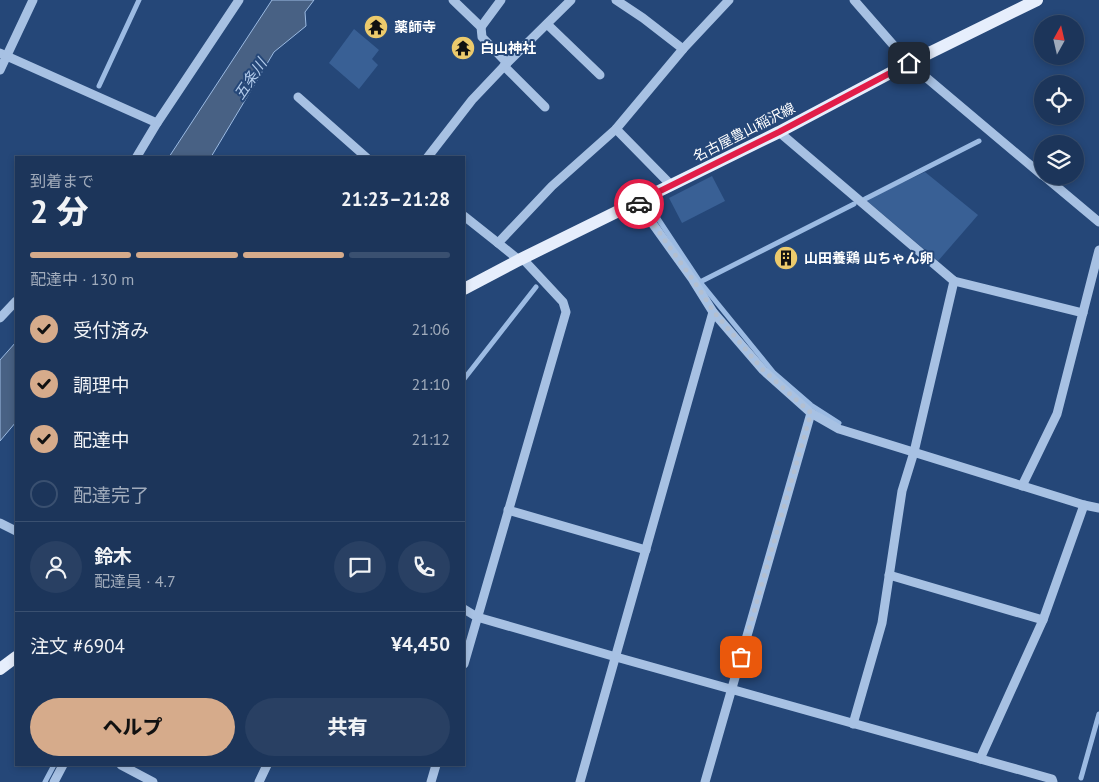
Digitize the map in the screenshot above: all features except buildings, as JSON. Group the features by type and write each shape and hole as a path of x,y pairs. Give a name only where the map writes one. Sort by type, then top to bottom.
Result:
{"main road":[{"name":"名古屋豊山稲沢線","path":"465,288 520,259 779,132 909,63 1037,0"},
{"path":"0,669 15,658"}],"street":[{"path":"0,70 3,54 33,0"},
{"path":"137,156 239,0"},
{"path":"453,0 481,27 482,37 545,108"},
{"path":"481,27 501,0"},
{"path":"429,156 462,112 571,0"},
{"path":"616,0 684,48"},
{"path":"498,243 552,186 616,128 684,48 729,0"},
{"path":"854,0 909,63 1034,168"},
{"path":"547,24 600,75"},
{"path":"3,54 158,123"},
{"path":"298,97 365,156"},
{"path":"616,128 671,185"},
{"path":"779,132 954,281 1083,313"},
{"path":"1054,185 1099,222"},
{"path":"638,202 714,312 763,370 811,413 839,429 1099,508"},
{"path":"465,217 520,259 563,302 566,312 465,660"},
{"path":"1022,486 1057,414 1099,250"},
{"path":"854,724 882,623 902,491 914,452 954,281"},
{"path":"0,318 15,302"},
{"path":"580,782 714,312"},
{"path":"705,782 811,413"},
{"path":"980,759 1043,620 1084,505"},
{"path":"508,510 646,550"},
{"path":"0,522 15,530"},
{"path":"889,575 1043,620"},
{"path":"465,611 477,617 1052,780"},
{"path":"54,782 62,766"},
{"path":"124,766 153,782"},
{"path":"259,782 267,766"},
{"path":"431,782 436,766"}],"shaded area":[{"path":"354,29 379,50 372,59 378,65 359,89 329,63"},
{"path":"925,172 978,215 938,261 866,200"},
{"path":"712,176 725,201 682,223 669,198"}],"water":[{"name":"五条川","path":"272,0 314,0 305,12 306,26 274,52 212,156 170,156"},
{"path":"15,343 15,423 0,441 0,360"}],"waterway":[{"path":"99,86 139,0"},
{"path":"865,199 979,141"},
{"path":"700,282 854,204"},
{"path":"651,208 700,282 774,373 811,405 839,423"},
{"path":"465,378 536,287"},
{"path":"1081,778 1099,714"},
{"path":"45,782 53,766"}],"way so far":[{"path":"639,204 714,312 763,370 811,413 741,657"}],"place":[{"name":"薬師寺","path":"376,27"},
{"name":"白山神社","path":"463,48"},
{"name":"山田養鶏 山ちゃん卵","path":"786,258"}],"route":[{"path":"639,204 638,202 779,132 909,63"}]}
